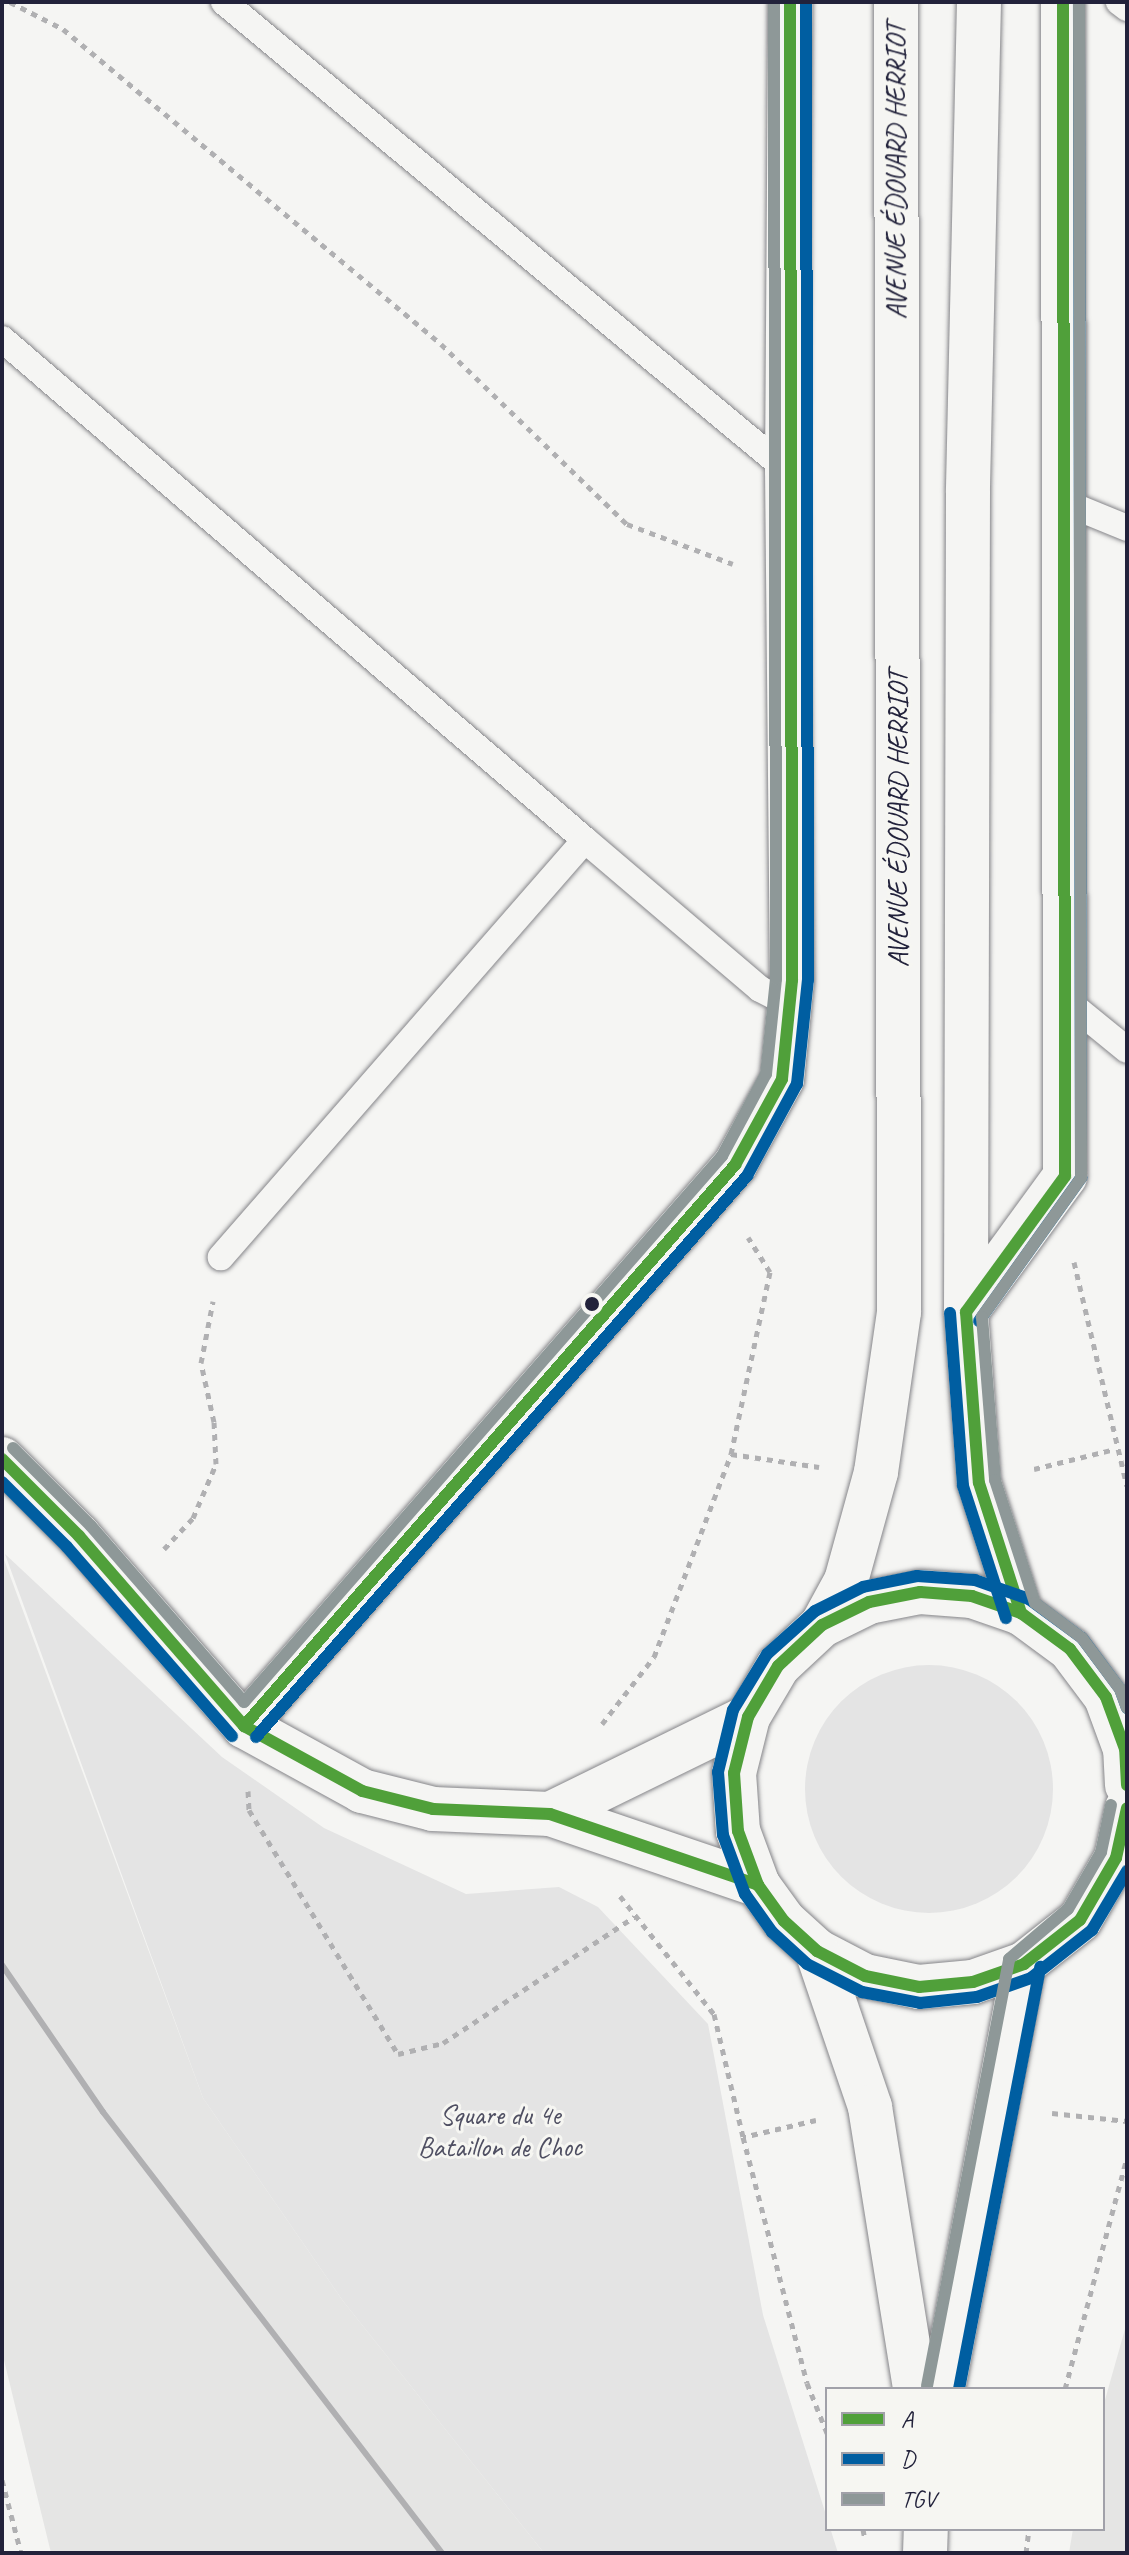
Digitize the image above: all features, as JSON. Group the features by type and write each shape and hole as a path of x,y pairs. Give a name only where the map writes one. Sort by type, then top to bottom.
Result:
{"main road":[{"path":"244,1726 709,1197 735,1165 782,1079 790,1004 787,470 790,2"},
{"name":"AVENUE ÉDOUARD HERRIOT","path":"822,1625 846,1581 876,1472 899,1312 896,2"},
{"path":"979,2 968,492 966,1312 979,1483 1021,1613"},
{"path":"966,1312 1065,1176 1067,1001 1061,501 1063,2"},
{"path":"2,1459 79,1536 244,1726 362,1791 433,1809 550,1814 758,1885"},
{"path":"2,1505 79,1536"},
{"path":"1127,1785 1117,1701 1070,1649 1021,1613 972,1596 920,1592 869,1602 822,1625 778,1666 748,1717 734,1773 738,1831 758,1885 784,1921 817,1951 865,1976 919,1987 973,1982 1024,1964 1080,1920 1122,1856 1127,1808"},
{"path":"550,1814 748,1717"},
{"path":"817,1951 870,2107 915,2387"},
{"path":"943,2387 1024,1964"},
{"path":"925,2553 926,2531"}],"lane":[{"path":"224,2 787,470"},
{"path":"1119,2 1127,8"},
{"path":"2,339 760,989 790,1004"},
{"path":"1061,501 1127,528"},
{"path":"221,1257 585,840"},
{"path":"1067,1001 1127,1050"}],"path":[{"path":"10,2 63,29 441,344 627,524 787,584"},
{"path":"1057,1191 1115,1449 1127,1486"},
{"path":"610,1783 602,1724 654,1657 731,1454 770,1272 746,1233 709,1197"},
{"path":"126,1591 193,1518 216,1464 214,1422 201,1363 221,1257"},
{"path":"1020,1473 1115,1449"},
{"path":"731,1454 836,1469"},
{"path":"244,1726 249,1810 398,2054 443,2043 634,1917"},
{"path":"621,1902 714,2014 807,2383 825,2428"},
{"path":"1039,2111 1127,2121"},
{"path":"743,2137 825,2118"},
{"path":"1066,2387 1127,2157"},
{"path":"2,2480 21,2553"},
{"path":"1026,2553 1029,2531"}],"shaded area":[{"path":"2,1554 203,2098 343,2301 544,2553 51,2553 2,2352"},
{"path":"1127,2322 1127,2553 1069,2553 1073,2531 1105,2531 1105,2400"}],"green space":[{"name":"Square du 4e Bataillon de Choc","path":"5,1554 222,1757 324,1828 466,1894 559,1887 598,1907 708,2024 763,2315 825,2512 825,2531 831,2531 838,2553 544,2553 343,2301 203,2098"},
{"path":"929,1665 953,1667 976,1675 998,1686 1017,1701 1032,1720 1043,1742 1051,1765 1051,1813 1043,1836 1032,1858 1017,1877 998,1892 976,1903 953,1911 929,1913 905,1911 882,1903 860,1892 841,1877 826,1858 815,1836 807,1813 805,1789 807,1765 815,1742 826,1720 841,1701 860,1686 882,1675 905,1667"}],"railway":[{"path":"2,1965 103,2112 442,2553"}],"transit line":[{"name":"TGV","path":"13,1448 91,1526 244,1702 722,1156 766,1074 776,979 774,2"},
{"name":"A","path":"244,1726 735,1165 782,1079 792,980 790,2"},
{"name":"D","path":"256,1737 747,1176 797,1084 808,980 806,2"},
{"name":"A","path":"966,1312 1065,1176 1063,2"},
{"name":"D","path":"979,1321 1081,1178 1079,2"},
{"name":"TGV","path":"1079,2 1081,1178 982,1317 995,1480 1035,1603 1082,1638 1120,1689 1127,1708"},
{"name":"A","path":"966,1312 979,1483 1021,1613"},
{"name":"D","path":"950,1313 963,1486 1006,1618"},
{"name":"A","path":"2,1459 79,1536 244,1726 362,1791 433,1809 550,1814 758,1885"},
{"name":"D","path":"2,1482 67,1547 232,1736"},
{"name":"D","path":"1127,1708 1120,1689 1082,1638 1029,1599 975,1580 917,1576 863,1587 815,1611 767,1654 733,1710 718,1772 723,1835 745,1894 772,1932 807,1964 862,1992 920,2003 977,1997 1031,1978 1092,1930 1127,1871"},
{"name":"A","path":"1127,1785 1125,1749 1106,1697 1070,1649 1021,1613 972,1596 920,1592 869,1602 822,1625 778,1666 748,1717 734,1773 738,1831 758,1885 784,1921 817,1951 865,1976 919,1987 973,1982 1024,1964 1080,1920 1116,1858 1127,1808"},
{"name":"TGV","path":"927,2386 1009,1959 1068,1909 1101,1852 1111,1805"},
{"name":"D","path":"959,2387 1040,1967"}]}
